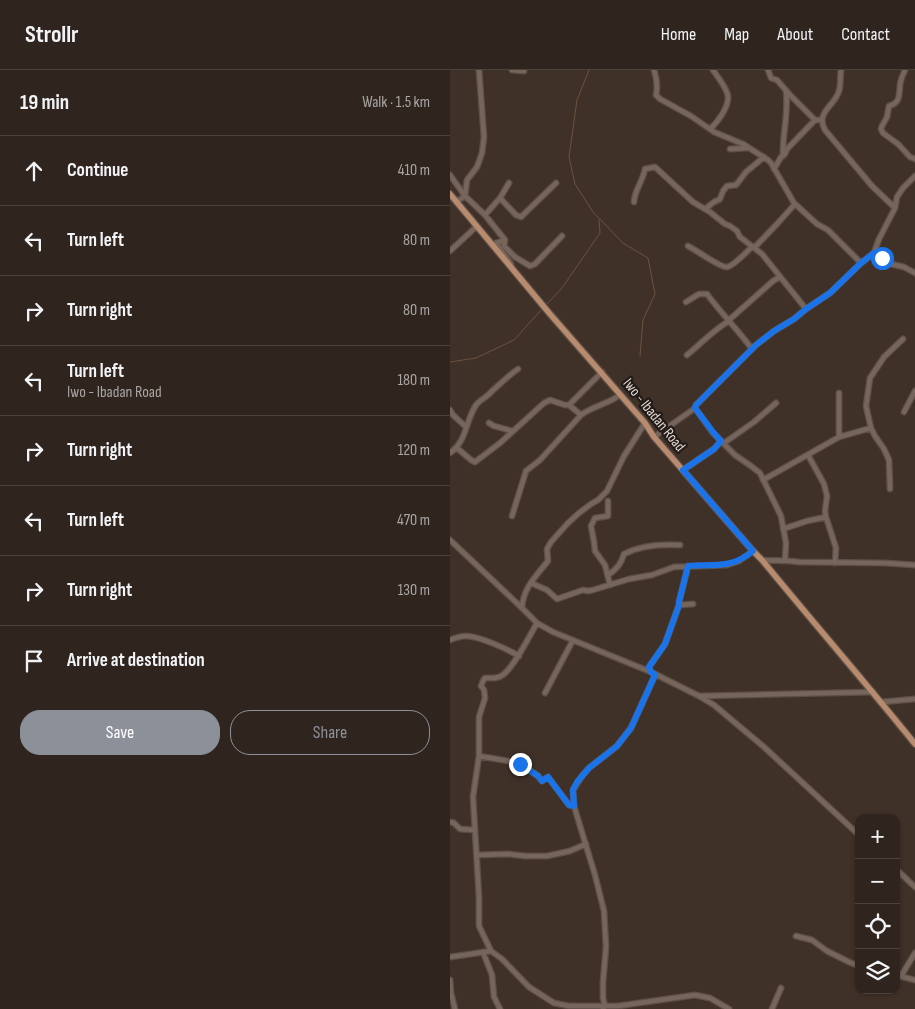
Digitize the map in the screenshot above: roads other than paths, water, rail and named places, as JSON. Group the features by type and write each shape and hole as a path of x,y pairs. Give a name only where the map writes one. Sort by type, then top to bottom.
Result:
{"main road":[{"name":"Iwo - Ibadan Road","path":"450,194 550,314 645,423 654,437 762,560 915,744"}],"street":[{"path":"456,202 465,196 467,180 477,167 482,153 484,137 479,70"},
{"path":"512,70 524,71"},
{"path":"654,70 657,79 656,95 660,99 710,129 743,144 768,160 795,204 817,224 828,230 861,263"},
{"path":"710,129 722,113 728,98 727,92 713,70"},
{"path":"768,70 771,78 777,80 815,120 822,120"},
{"path":"841,70 839,92 824,115 822,124 872,186 895,208"},
{"path":"905,70 900,87 899,100 895,105 889,106 882,129 883,133 898,144 910,157 915,159"},
{"path":"782,156 787,104 786,90"},
{"path":"774,169 787,149 815,120"},
{"path":"730,149 750,148"},
{"path":"705,209 720,199 727,186 736,185 746,172 764,157"},
{"path":"634,202 634,197 645,169 657,168 693,202 737,231 740,237 762,254 806,309"},
{"path":"450,175 465,196 505,240 504,246 514,257 530,266 535,264 562,236"},
{"path":"654,437 695,408 711,389 752,349 774,331 830,293 874,253 895,208 897,197 915,176"},
{"path":"484,215 500,198 509,183"},
{"path":"500,198 516,215 521,217 556,183"},
{"path":"688,246 718,265 724,268 729,267 753,247 795,204"},
{"path":"450,251 477,226"},
{"path":"505,240 496,243 539,301"},
{"path":"874,253 891,264 904,267 915,273"},
{"path":"687,355 718,327 729,321 773,281 780,277"},
{"path":"686,302 699,294 707,294 752,349"},
{"path":"890,489 889,460 871,428 866,406 870,378 884,357 903,338"},
{"path":"450,453 458,448 477,404 518,369"},
{"path":"570,406 602,372"},
{"path":"904,412 915,391"},
{"path":"839,393 839,437"},
{"path":"512,516 526,470 540,460 588,409 612,401 620,395"},
{"path":"458,448 470,460 475,462 544,403 550,400 570,406 581,415"},
{"path":"683,470 754,422 776,403"},
{"path":"695,408 713,432 735,456 760,473 781,516 786,543 785,560"},
{"path":"450,410 466,427"},
{"path":"489,422 494,426 512,432"},
{"path":"522,608 522,600 526,590 548,561 547,549 551,542 568,523 607,491 624,456 645,423"},
{"path":"763,480 839,437 871,428"},
{"path":"808,455 824,484 827,496 824,511 836,548 835,563"},
{"path":"608,501 608,516 595,518 591,526 595,551 605,565 610,585"},
{"path":"783,529 807,521 826,518"},
{"path":"450,540 537,623 553,632 653,674 714,705 764,747 855,831"},
{"path":"608,575 617,569 624,554 635,548 660,544 680,544"},
{"path":"531,583 546,590 557,599 583,590 593,590 674,568 727,565 739,561 753,551"},
{"path":"762,560 778,562 785,560 799,562 884,563 915,566"},
{"path":"653,674 649,667 665,644 679,605 688,566"},
{"path":"679,605 694,604"},
{"path":"537,623 519,656 504,676 486,678 481,686 484,690 484,698 479,717 479,756 473,797 479,926 491,951 502,959 529,987 554,1003 604,1008 696,995 710,998 729,1009"},
{"path":"450,640 464,636 472,637 506,648 519,656"},
{"path":"545,693 574,640"},
{"path":"604,1008 605,919 595,875 574,806 573,790 589,768 617,746 631,728 653,674"},
{"path":"699,696 873,692"},
{"path":"700,703 705,699"},
{"path":"881,702 915,699"},
{"path":"479,756 520,764 538,776 542,781 548,777 569,805 574,806"},
{"path":"450,822 454,822 460,829 475,830"},
{"path":"477,855 547,856 570,851 586,844"},
{"path":"900,873 915,887"},
{"path":"796,936 812,940 827,951 855,964"},
{"path":"450,957 491,951"},
{"path":"483,952 492,975 494,996 500,1009"},
{"path":"900,974 915,953"},
{"path":"900,975 915,980"},
{"path":"450,980 455,1009"},
{"path":"772,1009 781,988"}],"waterway":[{"path":"589,70 577,100 569,157 575,184 593,212 623,243 648,258 655,294 643,320 640,356"},
{"path":"546,305 562,288 600,233 599,220"},
{"path":"450,362 476,358 514,340 543,308"}]}
